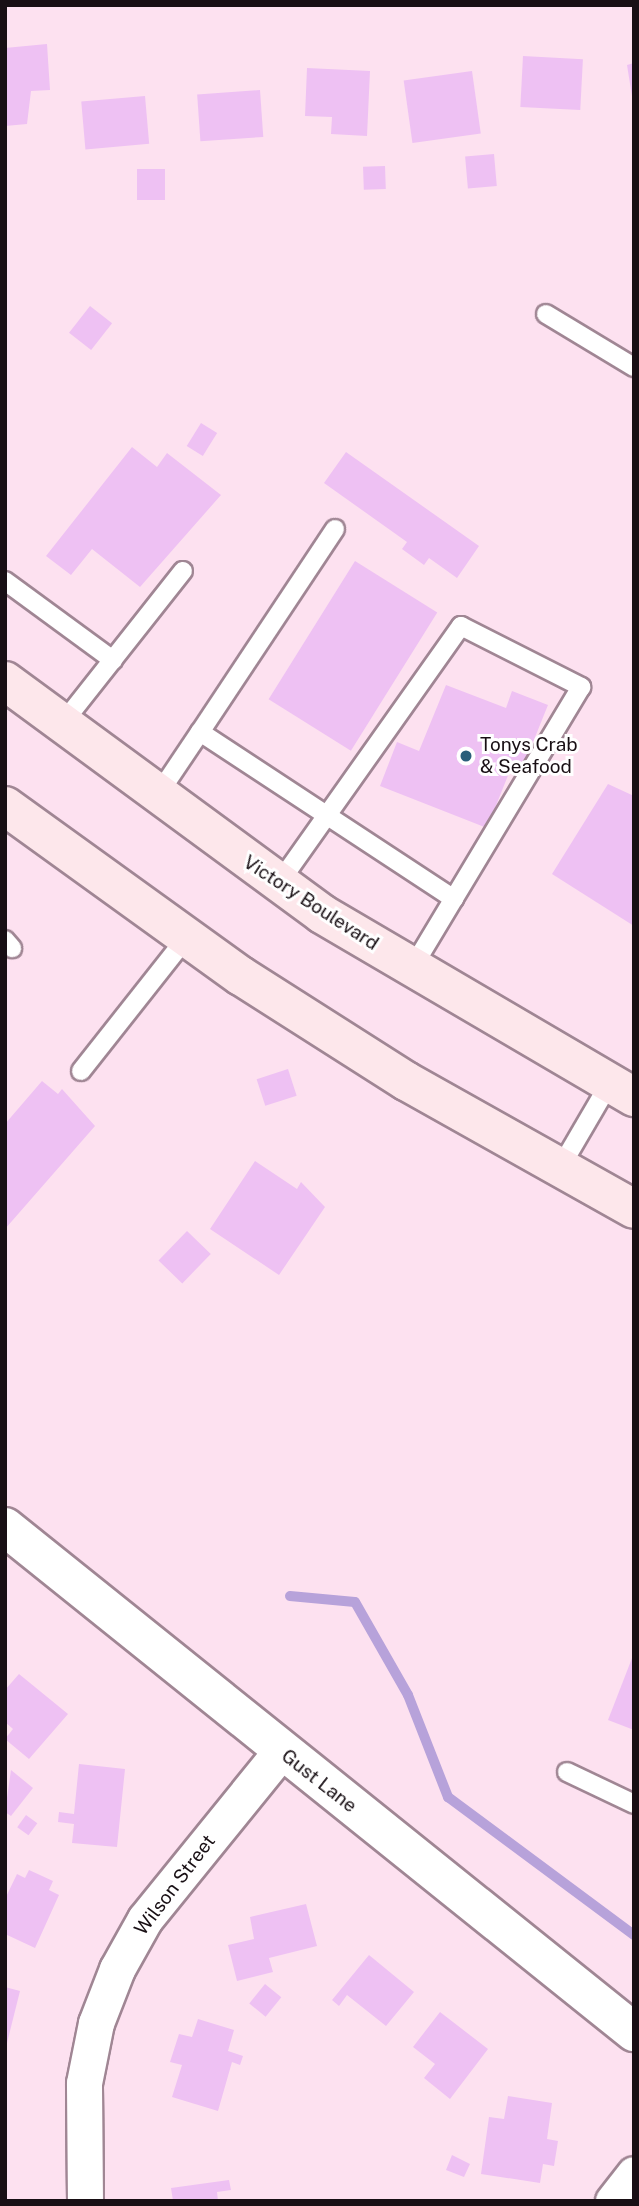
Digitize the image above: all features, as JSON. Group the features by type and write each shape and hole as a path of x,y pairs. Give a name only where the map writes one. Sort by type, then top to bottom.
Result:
{"main road":[{"name":"Victory Boulevard","path":"7,686 279,883 412,968 622,1091"},
{"path":"5,806 186,938 407,1081 634,1209"}],"street":[{"name":"Gust Lane","path":"5,1527 634,2032"},
{"name":"Wilson Street","path":"85,2201 83,2082 96,2024 117,1969 145,1919 281,1751"},
{"path":"612,2201 634,2174"}],"lane":[{"path":"546,313 634,367"},
{"path":"157,796 335,529"},
{"path":"62,724 183,571"},
{"path":"5,581 113,660"},
{"path":"279,883 328,820 461,626 581,687 412,968"},
{"path":"200,732 328,820 454,899"},
{"path":"81,1071 186,938"},
{"path":"560,1168 622,1091"},
{"path":"567,1772 634,1804"}],"building":[{"path":"47,44 50,90 31,91 27,124 5,126 5,48"},
{"path":"523,56 583,59 580,110 520,107"},
{"path":"634,63 634,96 632,96 627,65"},
{"path":"307,68 370,71 367,136 331,134 332,117 305,116"},
{"path":"472,71 481,133 412,143 404,81"},
{"path":"260,90 263,137 200,141 197,94"},
{"path":"145,96 149,144 85,149 81,102"},
{"path":"494,154 497,186 468,188 465,157"},
{"path":"385,166 386,189 364,190 363,167"},
{"path":"137,169 165,169 165,200 137,200"},
{"path":"90,306 112,323 91,350 69,333"},
{"path":"201,423 217,433 203,456 187,446"},
{"path":"132,447 157,467 167,453 221,495 140,587 92,549 71,575 46,556"},
{"path":"346,452 479,546 457,578 429,558 424,565 402,549 407,542 324,483"},
{"path":"355,561 437,612 351,751 269,699"},
{"path":"446,685 506,708 512,691 548,705 523,767 513,763 487,828 380,786 397,742 419,751"},
{"path":"608,784 634,796 634,926 552,874"},
{"path":"288,1069 297,1096 265,1106 257,1079"},
{"path":"42,1081 58,1094 62,1089 95,1126 5,1229 5,1124"},
{"path":"255,1161 297,1189 301,1182 325,1207 279,1275 210,1229"},
{"path":"187,1231 211,1254 182,1283 159,1260"},
{"path":"634,1653 634,1730 608,1720"},
{"path":"19,1674 68,1714 29,1759 5,1739 13,1729 5,1722 5,1690"},
{"path":"79,1764 125,1769 117,1847 72,1843 74,1824 58,1822 59,1812 74,1814"},
{"path":"11,1770 33,1788 11,1816 5,1812"},
{"path":"26,1815 37,1823 29,1835 17,1827"},
{"path":"29,1870 53,1881 49,1890 59,1895 35,1948 5,1934 5,1899 17,1874 25,1878"},
{"path":"306,1904 317,1946 269,1958 273,1972 237,1981 228,1945 254,1939 250,1917"},
{"path":"369,1955 414,1992 386,2026 347,1995 339,2006 332,2000"},
{"path":"265,1984 281,1997 266,2017 249,2003"},
{"path":"5,1987 20,1991 6,2047 5,2047"},
{"path":"440,2012 488,2049 450,2099 424,2078 435,2064 413,2047"},
{"path":"198,2019 234,2030 228,2051 243,2056 240,2065 232,2062 218,2111 172,2097 182,2065 170,2062 179,2034 192,2037"},
{"path":"508,2096 552,2103 547,2139 558,2141 554,2166 543,2164 540,2183 481,2174 489,2117 504,2119"},
{"path":"452,2155 470,2164 464,2177 446,2170"},
{"path":"229,2180 231,2190 217,2192 218,2201 173,2201 171,2188"}],"waterway":[{"path":"290,1596 355,1602 408,1695 448,1797 634,1935"}],"place":[{"name":"Tonys Crab & Seafood","path":"466,756"}]}
